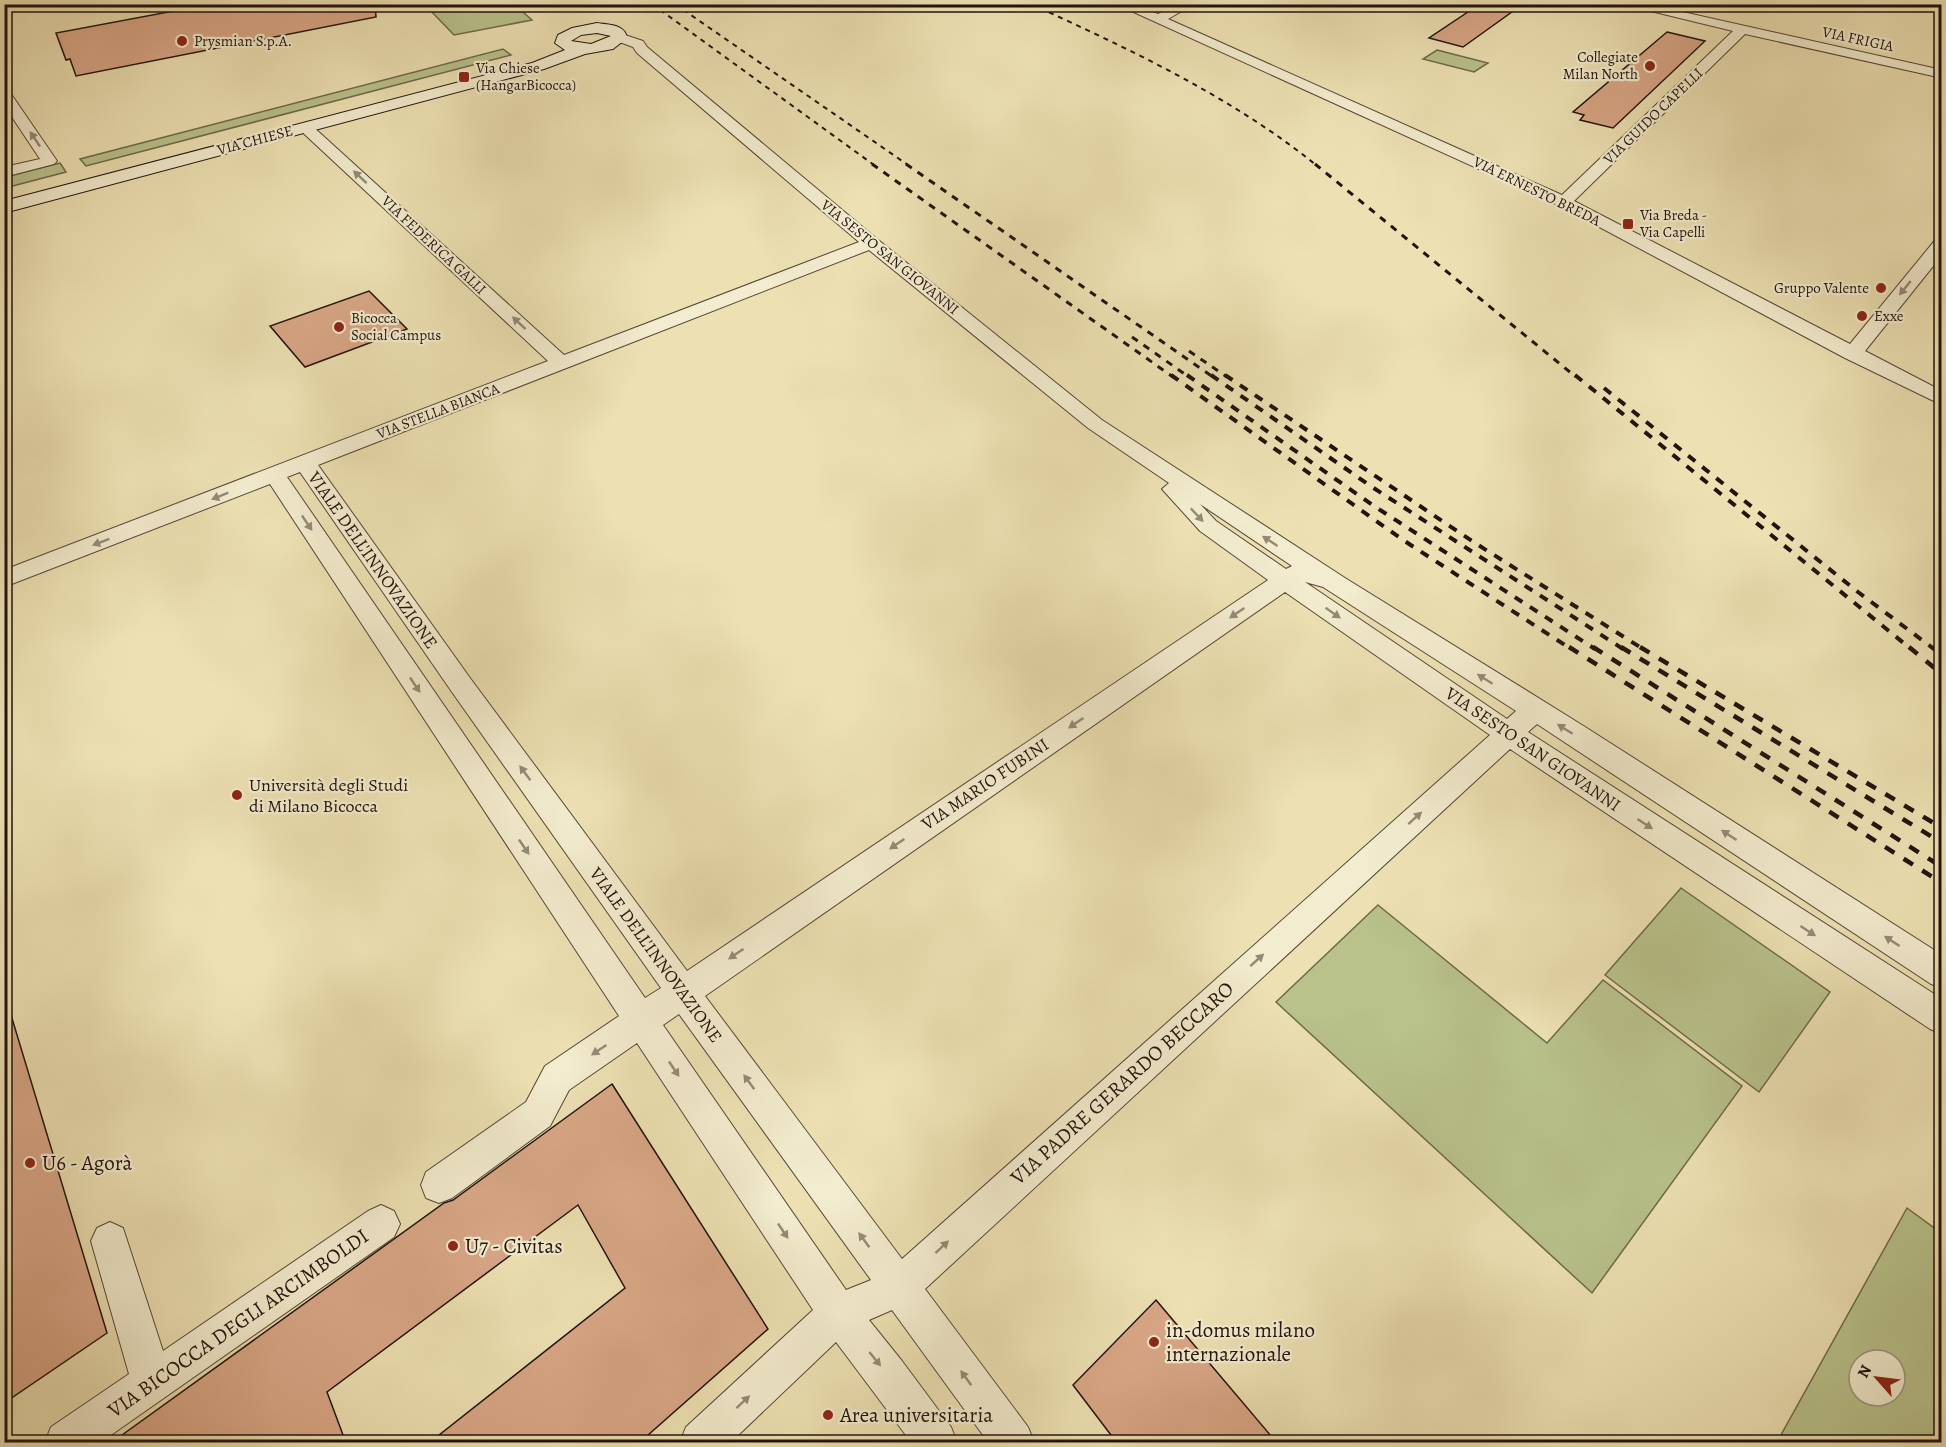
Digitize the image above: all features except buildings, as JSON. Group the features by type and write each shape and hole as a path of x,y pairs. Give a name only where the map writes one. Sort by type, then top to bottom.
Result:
{"street":[{"name":"VIA ERNESTO BREDA","path":"1122,4 1160,18 1564,202 1941,399"},
{"path":"1160,18 1188,4"},
{"name":"VIA FRIGIA","path":"1628,4 1941,74"},
{"name":"VIA SESTO SAN GIOVANNI","path":"586,29 616,34 634,42 871,243 1095,424 1336,584 1941,973"},
{"name":"VIA CHIESE","path":"584,49 567,46 562,41 565,36 586,29"},
{"name":"VIA GUIDO CAPELLI","path":"1564,202 1742,30"},
{"path":"604,46 615,42 616,34"},
{"name":"VIA CHIESE","path":"506,74 553,55 567,46"},
{"path":"604,46 642,50"},
{"name":"VIA CHIESE","path":"4,207 550,63 584,49 604,46"},
{"path":"4,94 49,161 4,172"},
{"name":"VIA FEDERICA GALLI","path":"305,127 562,363"},
{"name":"VIA STELLA BIANCA","path":"4,579 871,243"},
{"path":"1852,354 1941,243"},
{"name":"VIA SESTO SAN GIOVANNI","path":"1143,457 1208,526 1509,734 1941,1018"},
{"name":"VIALE DELL'INNOVAZIONE","path":"304,463 682,991 1013,1443"},
{"name":"VIALE DELL'INNOVAZIONE","path":"274,474 838,1313 888,1375 936,1443"},
{"name":"VIA MARIO FUBINI","path":"641,1021 1285,580 1300,572 1336,584"},
{"name":"VIA PADRE GERARDO BECCARO","path":"701,1443 838,1313 899,1287 1534,710"},
{"path":"439,1185 538,1114 557,1078 641,1021"},
{"name":"VIA BICOCCA DEGLI ARCIMBOLDI","path":"66,1443 381,1224"},
{"path":"110,1241 152,1382"}],"green space":[{"path":"442,4 515,5 532,20 454,35 427,7"},
{"path":"503,49 511,55 86,166 80,159"},
{"path":"1437,50 1488,63 1474,72 1423,59"},
{"path":"60,163 66,172 5,188 5,177"},
{"path":"1681,888 1830,992 1759,1092 1605,975"},
{"path":"1378,905 1547,1043 1603,980 1742,1086 1592,1293 1276,1002"},
{"path":"1907,1208 1941,1233 1941,1442 1777,1442"}],"railway":[{"path":"652,4 874,165"},
{"path":"675,4 908,165"},
{"path":"1031,4 1142,57 1215,96 1284,140 1316,165"},
{"path":"872,164 1173,377"},
{"path":"906,164 1213,377"},
{"path":"1315,164 1576,377"},
{"path":"1132,337 1189,377"},
{"path":"1189,351 1227,377"},
{"path":"1171,375 1403,540 1571,649"},
{"path":"1187,375 1374,506 1595,649"},
{"path":"1211,375 1372,487 1623,649"},
{"path":"1225,375 1475,543 1643,649"},
{"path":"1575,375 1911,649"},
{"path":"1604,388 1858,592 1934,649"},
{"path":"1569,647 1942,883"},
{"path":"1593,647 1942,867"},
{"path":"1621,647 1942,843"},
{"path":"1640,647 1942,828"},
{"path":"1909,647 1942,674"},
{"path":"1932,647 1942,655"}],"place":[{"name":"Prysmian S.p.A.","path":"182,41"},
{"name":"Collegiate Milan North","path":"1650,66"},
{"name":"Via Chiese (HangarBicocca)","path":"464,77"},
{"name":"Via Breda - Via Capelli","path":"1628,224"},
{"name":"Gruppo Valente","path":"1881,288"},
{"name":"Exxe","path":"1862,316"},
{"name":"Bicocca Social Campus","path":"339,327"},
{"name":"Università degli Studi di Milano Bicocca","path":"237,795"},
{"name":"U6 - Agorà","path":"30,1163"},
{"name":"U7 - Civitas","path":"453,1246"},
{"name":"in-domus milano internazionale","path":"1154,1342"},
{"name":"Area universitaria","path":"828,1415"}]}
